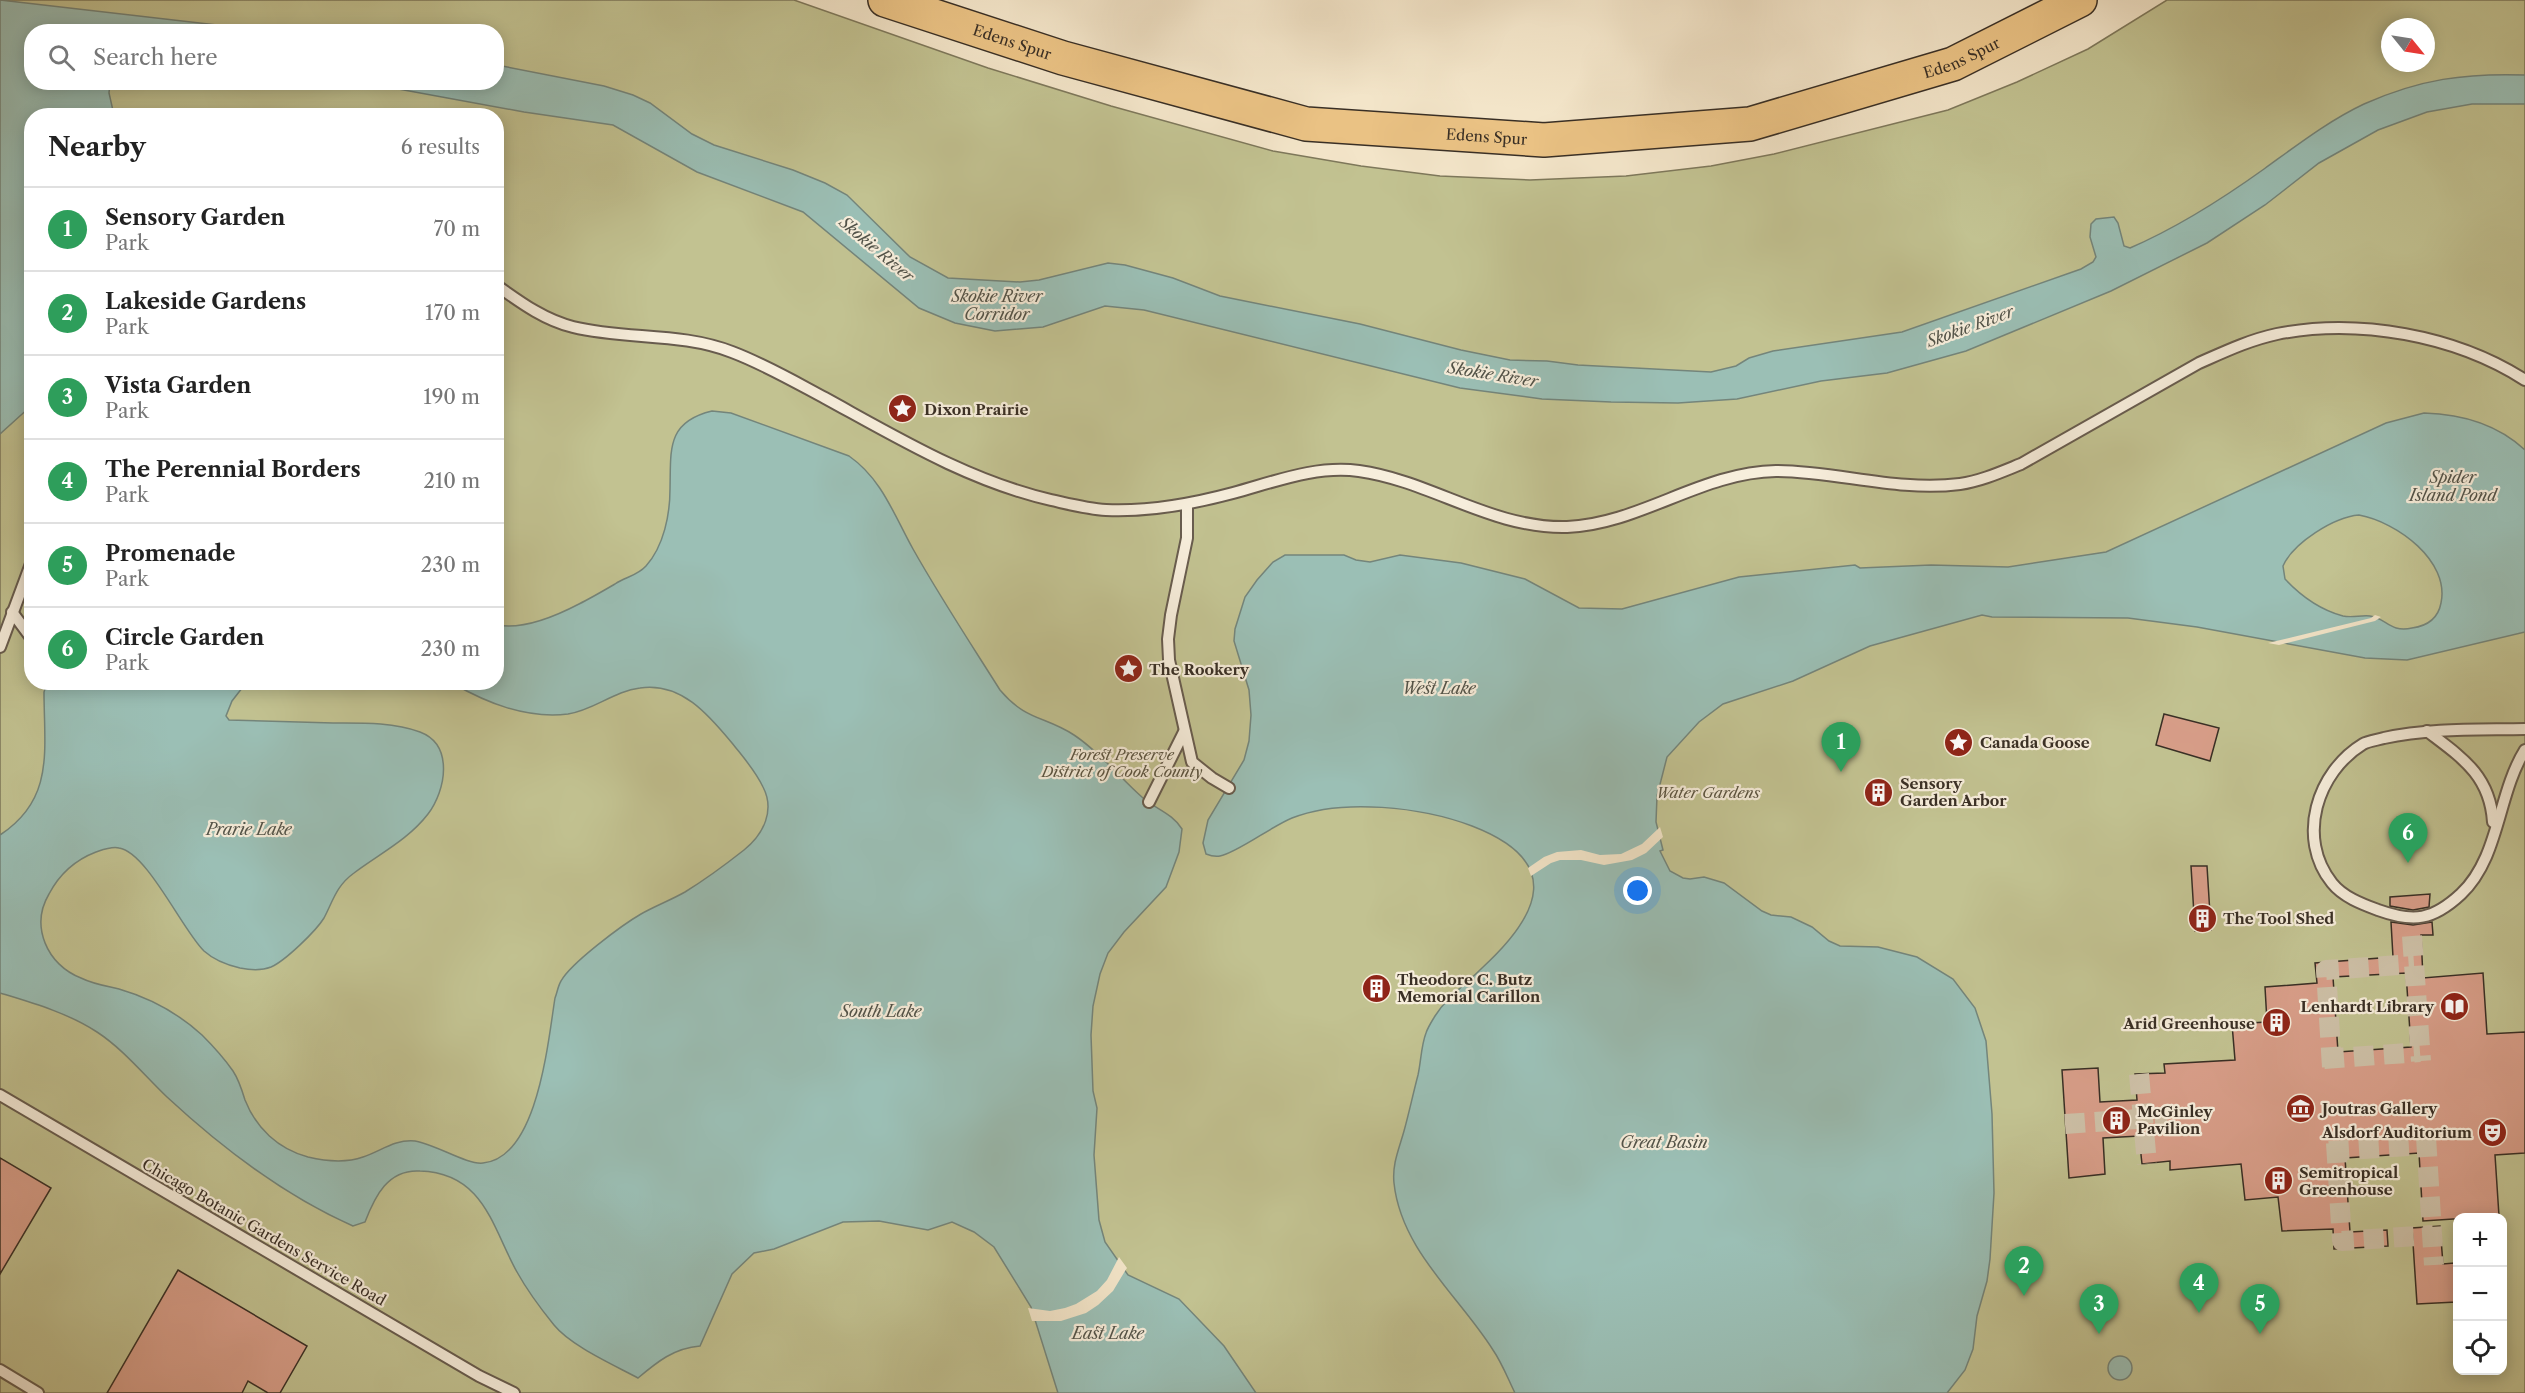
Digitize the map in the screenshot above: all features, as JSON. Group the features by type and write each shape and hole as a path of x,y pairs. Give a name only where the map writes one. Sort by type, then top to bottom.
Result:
{"highway":[{"name":"Edens Spur","path":"885,0 1063,58 1306,124 1544,140 1750,124 1953,64 2080,0"}],"lane":[{"path":"504,290 537,313 570,327 621,335 701,342 730,351 789,379 960,471 1037,497 1102,510 1156,509 1187,504 1307,473 1334,469 1359,471 1400,481 1506,520 1552,527 1574,526 1634,512 1712,482 1744,474 1775,471 1898,485 1962,484 1994,476 2021,464 2199,363 2225,351 2277,334 2321,328 2375,330 2447,345 2498,364 2525,380"},
{"path":"1187,504 1186,538 1168,639 1169,660 1192,762 1229,788"},
{"path":"0,646 24,581"},
{"path":"12,612 24,628"},
{"path":"2525,729 2427,731 2364,743 2344,759 2330,776 2320,793 2314,817 2314,838 2320,861 2332,883 2350,898 2384,912 2412,919 2426,917 2448,904 2477,877 2488,856 2512,772 2525,750"},
{"path":"2427,731 2456,753 2477,773 2492,804 2494,831"},
{"path":"1149,802 1184,732"},
{"name":"Chicago Botanic Gardens Service Road","path":"0,1095 479,1376 514,1393"},
{"path":"0,1371 38,1393"}],"green space":[{"name":"Forest Preserve District of Cook County","path":"0,0 794,0 988,68 1111,106 1273,151 1361,166 1440,176 1530,180 1626,176 1711,166 1774,154 1948,110 2017,82 2088,49 2167,0 2525,0 2525,1393 0,1393"}],"water":[{"path":"0,0 209,24 24,24 24,90 109,90 112,108 24,108 24,412 0,434"},
{"name":"Skokie River Corridor","path":"504,66 604,86 633,95 650,103 692,134 714,145 793,170 847,195 910,257 948,278 1020,282 1039,280 1108,263 1125,265 1173,278 1220,296 1360,324 1510,360 1711,372 1736,366 1749,358 1773,351 1902,332 2081,269 2093,262 2096,257 2090,237 2091,224 2096,219 2114,217 2118,223 2124,246 2130,248 2164,232 2216,201 2312,134 2364,104 2385,95 2443,79 2482,75 2525,75 2525,104 2472,104 2427,112 2378,130 2319,163 2265,205 2207,243 2111,291 1966,351 1887,373 1821,381 1737,399 1678,403 1542,399 1460,388 1144,310 1105,306 1043,327 995,331 955,323 919,308 803,212 697,172 613,125 404,90 504,90"},
{"name":"South Lake","path":"712,411 731,413 849,456 860,465 886,498 923,567 1000,690 1027,713 1074,735 1101,757 1143,798 1169,816 1182,829 1179,852 1166,887 1124,932 1108,953 1100,974 1093,1006 1091,1035 1093,1091 1097,1108 1094,1155 1099,1220 1105,1242 1128,1275 1179,1299 1224,1346 1256,1393 1058,1393 1031,1307 994,1247 974,1232 952,1222 928,1230 879,1221 843,1222 774,1249 754,1253 732,1274 700,1346 674,1353 659,1361 638,1378 582,1348 554,1325 521,1279 483,1205 459,1181 442,1174 420,1171 399,1174 391,1179 378,1194 365,1222 353,1226 303,1200 232,1152 188,1116 125,1054 97,1032 62,1014 0,993 0,835 18,821 30,806 38,789 45,753 45,690 241,690 232,701 226,716 229,720 377,724 399,726 420,732 431,738 438,747 444,769 439,793 428,814 412,832 348,878 339,888 324,918 292,952 277,964 255,970 240,968 221,962 208,954 195,941 153,877 130,853 119,848 104,849 88,855 63,874 53,887 44,906 41,919 42,931 51,954 69,972 90,982 119,989 153,1002 173,1013 202,1035 233,1071 255,1120 269,1136 287,1149 308,1157 343,1161 363,1157 401,1142 415,1141 476,1163 483,1163 502,1156 516,1141 528,1120 537,1095 544,1068 555,998 560,983 567,973 622,927 641,914 685,892 744,850 757,837 766,821 768,804 763,787 756,775 723,732 703,711 681,695 655,687 640,688 621,693 587,709 552,715 507,708 466,690 504,690 504,626 528,624 570,609 646,566 662,539 667,519 674,440 686,422"},
{"path":"2424,413 2465,418 2503,433 2525,450 2525,632 2407,660 2365,658 2197,627 2128,618 1982,615 1870,646 1793,681 1723,704 1699,722 1667,757 1657,796 1656,822 1663,850 1660,851 1670,871 1683,878 1704,877 1724,883 1762,911 1771,915 1791,917 1812,927 1829,941 1840,946 1878,947 1917,957 1953,979 1975,1008 1986,1041 1992,1114 1994,1193 1990,1259 1987,1281 1977,1316 1973,1349 1965,1370 1947,1393 1515,1393 1493,1350 1419,1251 1399,1207 1394,1183 1394,1169 1428,1029 1445,1003 1503,948 1519,928 1529,908 1534,890 1531,872 1520,855 1501,840 1472,826 1430,814 1382,807 1334,808 1312,812 1292,818 1227,854 1211,856 1206,854 1203,843 1208,820 1244,760 1249,741 1251,715 1249,690 1234,641 1235,629 1245,597 1273,562 1285,555 1344,555 1370,562 1400,555 1461,563 1525,579 1579,608 1622,609 1739,577 1855,565 1860,568 1931,565 2008,567 2106,552 2386,423","holes":["2359,515 2374,519 2404,535 2418,546 2437,573 2442,587 2440,609 2422,626 2398,629 2375,617 2343,616 2311,601 2285,579 2283,566 2288,557 2315,533 2349,517"]},
{"path":"2120,1356 2129,1359 2132,1368 2129,1377 2120,1380 2111,1377 2108,1368 2111,1359"}],"pier":[{"path":"2375,615 2381,617 2375,621 2279,645 2268,643 2371,618"},
{"path":"1660,827 1663,837 1646,853 1632,860 1604,865 1581,860 1560,860 1531,876 1528,868 1544,857 1557,852 1581,850 1600,855 1621,854 1642,844"},
{"path":"1119,1257 1127,1268 1113,1291 1098,1305 1086,1313 1061,1321 1032,1321 1028,1308 1050,1311 1065,1308 1097,1291 1107,1280"}],"building":[{"path":"2164,714 2219,728 2210,761 2156,745"},
{"path":"2191,866 2207,866 2211,930 2195,931"},
{"path":"2430,894 2429,907 2413,910 2390,906 2390,897"},
{"path":"2391,922 2413,925 2432,922 2433,935 2421,935 2423,978 2483,973 2487,1034 2525,1032 2525,1153 2495,1155 2499,1213 2453,1213 2453,1219 2423,1221 2419,1153 2345,1158 2350,1232 2387,1230 2388,1246 2334,1249 2333,1229 2282,1231 2278,1197 2245,1200 2241,1164 2170,1170 2170,1161 2142,1164 2139,1136 2103,1138 2105,1174 2069,1178 2062,1070 2098,1068 2100,1102 2137,1100 2135,1074 2165,1073 2164,1064 2235,1060 2232,1024 2267,1022 2265,987 2317,983 2315,963 2393,957","holes":["2406,973 2411,1047 2338,1052 2333,977"]},
{"path":"0,1158 51,1188 0,1274"},
{"path":"2440,1226 2443,1264 2453,1263 2453,1302 2417,1304 2412,1228"},
{"path":"178,1270 307,1346 280,1393 268,1393 248,1381 242,1393 107,1393"}],"tunnel":[{"path":"2412,936 2421,1061"},
{"path":"2332,1067 2326,970 2414,964"},
{"path":"2324,1059 2420,1052"},
{"path":"2139,1074 2147,1164"},
{"path":"2065,1124 2167,1117"},
{"path":"2426,1137 2434,1265"},
{"path":"2336,1143 2342,1241 2433,1235"},
{"path":"2329,1151 2427,1145"}],"place":[{"name":"Dixon Prairie","path":"903,409"},
{"name":"The Rookery","path":"1128,669"},
{"name":"Canada Goose","path":"1959,742"},
{"name":"Sensory Garden","path":"1841,772"},
{"name":"Sensory Garden Arbor","path":"1879,792"},
{"name":"Circle Garden","path":"2408,863"},
{"name":"The Tool Shed","path":"2202,918"},
{"name":"Theodore C. Butz Memorial Carillon","path":"1376,988"},
{"name":"Lenhardt Library","path":"2455,1006"},
{"name":"Arid Greenhouse","path":"2276,1023"},
{"name":"Joutras Gallery","path":"2301,1108"},
{"name":"McGinley Pavilion","path":"2116,1120"},
{"name":"Alsdorf Auditorium","path":"2493,1132"},
{"name":"Semitropical Greenhouse","path":"2278,1181"},
{"name":"Lakeside Gardens","path":"2024,1296"},
{"name":"The Perennial Borders","path":"2199,1313"},
{"name":"Vista Garden","path":"2099,1334"},
{"name":"Promenade","path":"2260,1334"}],"water label":[{"name":"Skokie River","path":"877,249"},
{"name":"Skokie River","path":"1970,326"},
{"name":"Skokie River","path":"1493,374"},
{"name":"Spider Island Pond","path":"2453,486"},
{"name":"West Lake","path":"1439,688"},
{"name":"Prarie Lake","path":"249,829"},
{"name":"Great Basin","path":"1664,1142"},
{"name":"East Lake","path":"1108,1333"}],"park label":[{"name":"Water Gardens","path":"1708,792"}]}
